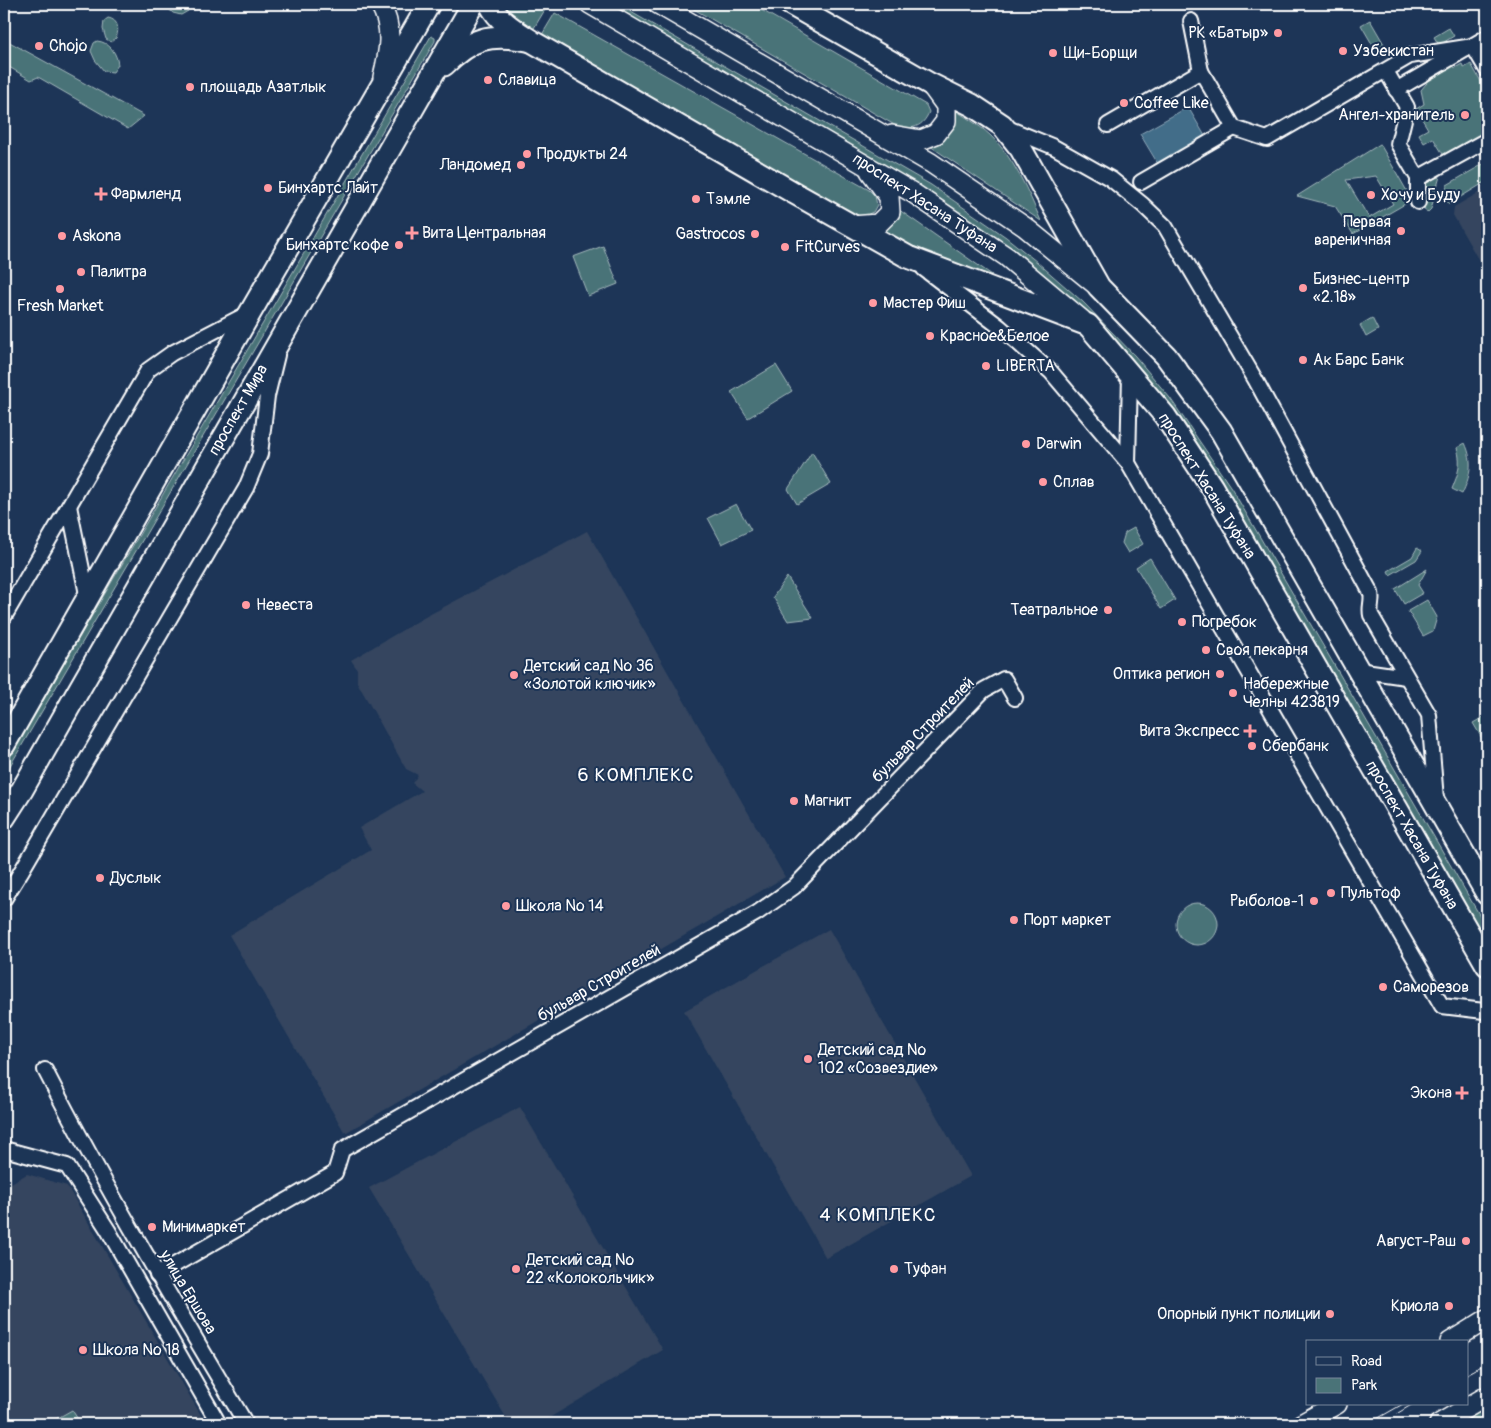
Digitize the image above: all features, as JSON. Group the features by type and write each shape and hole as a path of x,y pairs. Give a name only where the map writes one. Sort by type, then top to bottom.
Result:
{"main road":[{"path":"379,91 390,40 388,23 380,4"},
{"path":"4,745 250,313 429,4"},
{"name":"проспект Мира","path":"4,818 22,790 473,4"},
{"path":"490,4 502,20 533,42 908,257 1088,326"},
{"name":"проспект Хасана Туфана","path":"590,4 914,192 1007,257 1088,326 1164,416 1212,488 1487,965"},
{"name":"проспект Хасана Туфана","path":"658,4 931,163 1025,227 1099,287 1166,356 1221,431 1487,894"},
{"path":"790,4 930,84 972,105 1002,125 1021,149 1099,287"},
{"path":"433,76 454,55 477,40 500,36 533,42"},
{"path":"881,134 921,140 936,134 946,121 946,106 930,84"},
{"path":"852,226 878,224 890,212 890,197 865,164"},
{"path":"1453,1340 1487,1319"},
{"path":"1439,1424 1487,1396"},
{"path":"1301,1424 1333,1406"}],"street":[{"path":"1191,21 1201,71 1234,128 1267,140 1386,71 1407,51 1473,46"},
{"path":"1396,90 1487,38"},
{"path":"1473,46 1487,70"},
{"path":"1407,51 1421,75"},
{"path":"1108,126 1201,71"},
{"path":"1386,71 1406,106 1398,144 1418,178 1418,202"},
{"path":"1002,125 1054,147 1111,179 1165,226 1255,379 1371,593 1372,599 1369,607 1371,615 1429,715 1437,808"},
{"path":"1141,182 1234,128"},
{"path":"1418,178 1487,140"},
{"path":"908,257 1000,326 1051,372 1128,463 1442,1006 1484,1011 1487,1013"},
{"path":"4,617 148,370 172,352 250,313"},
{"path":"4,899 246,488 260,454 267,396 274,363 289,322"},
{"path":"1128,463 1130,375"},
{"path":"69,506 88,599"},
{"path":"1358,670 1406,677"},
{"name":"бульвар Строителей","path":"157,1275 335,1173 342,1150 757,913 794,887 984,690 1004,679 1015,698"},
{"name":"улица Ершова","path":"45,1070 82,1142 157,1275 246,1424"},
{"path":"4,1149 67,1166 108,1230 219,1424"}],"shaded area":[{"path":"1188,107 1205,136 1158,164 1140,134"},
{"path":"1487,188 1487,275 1453,215 1454,207"},
{"name":"Школа № 14","path":"587,531 785,877 345,1133 229,935 371,850 359,828 422,791 412,783 418,775 406,769 357,682 357,669 351,660 425,617"},
{"name":"Детский сад № 102 «Созвездие»","path":"829,929 971,1176 826,1258 684,1011"},
{"name":"Детский сад № 22 «Колокольчик»","path":"520,1107 663,1350 539,1424 510,1424 369,1188"},
{"name":"Школа № 18","path":"27,1174 67,1186 202,1417 189,1424 4,1424 4,1187"}],"green space":[{"path":"163,4 191,4 188,11 181,15 173,13"},
{"path":"496,4 538,4 546,8 531,33"},
{"path":"607,4 617,4 931,185 1006,237 1037,262 1083,302 1135,356 1170,398 1232,489 1487,928 1487,943 1224,493 1078,306 1002,241 927,190"},
{"path":"685,4 751,4 926,105 929,112 927,117 920,124 912,128 898,127"},
{"path":"555,13 869,190 875,196 877,205 873,212 859,218 540,38"},
{"path":"108,18 116,23 118,29 116,38 111,42 106,39 103,29 104,21"},
{"path":"1370,20 1388,51 1379,56 1361,25"},
{"path":"1449,28 1454,36 1439,45 1434,37"},
{"path":"431,36 435,38 435,41 4,776 4,766"},
{"path":"4,39 144,116 128,129 38,77 31,80 4,64"},
{"path":"97,41 109,46 114,53 118,65 113,72 104,71 95,60 91,51 94,43"},
{"path":"1462,64 1464,68 1471,64 1487,92 1487,135 1446,159 1433,138 1424,143 1419,134 1428,129 1416,109 1424,104 1421,90 1428,82 1453,65 1455,68"},
{"path":"952,108 981,127 1006,153 1020,175 1041,221 927,144"},
{"path":"1380,144 1412,200 1353,234 1335,206 1297,196","holes":["1376,176 1393,204 1369,218 1346,180"]},
{"path":"1487,162 1487,181 1449,204 1444,197 1447,185"},
{"path":"1429,174 1440,176 1431,209 1427,213 1420,201"},
{"path":"895,207 992,275 912,254 881,229"},
{"path":"603,246 618,284 588,296 573,257"},
{"path":"1372,318 1378,330 1366,337 1360,325"},
{"path":"776,365 792,391 748,418 731,392"},
{"path":"1465,443 1468,450 1470,469 1462,494 1452,489 1459,469 1457,448"},
{"path":"812,452 831,484 797,504 788,489"},
{"path":"736,504 751,530 722,544 708,518"},
{"path":"1134,528 1143,544 1128,553 1122,543 1125,533"},
{"path":"1417,548 1422,551 1416,560 1390,575 1388,571 1412,557"},
{"path":"1150,558 1175,600 1161,609 1136,567"},
{"path":"1427,569 1418,585 1423,593 1404,604 1395,589"},
{"path":"787,577 813,618 788,621 773,597"},
{"path":"1427,600 1437,617 1433,631 1423,636 1408,611"},
{"path":"1487,715 1487,747 1473,723"},
{"path":"1197,903 1212,909 1218,924 1212,939 1197,945 1182,939 1176,924 1182,909"},
{"path":"1487,1408 1487,1418 1476,1424 1460,1424"},
{"path":"72,1410 81,1424 47,1424"}],"tram line":[{"path":"1468,1373 1487,1363"},
{"path":"1368,1424 1400,1406"},
{"path":"1398,1413 1410,1406"}],"place":[{"name":"РК «Батыр»","path":"1278,33"},
{"name":"Chojo","path":"39,46"},
{"name":"Узбекистан","path":"1343,51"},
{"name":"Щи-Борщи","path":"1053,53"},
{"name":"Славица","path":"488,80"},
{"name":"площадь Азатлык","path":"190,87"},
{"name":"Coffee Like","path":"1124,103"},
{"name":"Ангел-хранитель","path":"1465,115"},
{"name":"Продукты 24","path":"527,154"},
{"name":"Ландомед","path":"521,165"},
{"name":"Бинхартс Лайт","path":"268,188"},
{"name":"Фармленд","path":"101,194"},
{"name":"Хочу и Буду","path":"1371,195"},
{"name":"Тэмле","path":"696,199"},
{"name":"Первая вареничная","path":"1401,231"},
{"name":"Вита Центральная","path":"412,233"},
{"name":"Gastrocos","path":"755,234"},
{"name":"Askona","path":"62,236"},
{"name":"Бинхартс кофе","path":"399,245"},
{"name":"FitCurves","path":"785,247"},
{"name":"Палитра","path":"81,272"},
{"name":"Бизнес-центр «2.18»","path":"1303,288"},
{"name":"Fresh Market","path":"60,289"},
{"name":"Мастер Фиш","path":"873,303"},
{"name":"Красное&Белое","path":"930,336"},
{"name":"Ак Барс Банк","path":"1303,360"},
{"name":"LIBERTA","path":"986,366"},
{"name":"Darwin","path":"1026,444"},
{"name":"Сплав","path":"1043,482"},
{"name":"Невеста","path":"246,605"},
{"name":"Театральное","path":"1108,610"},
{"name":"Погребок","path":"1182,622"},
{"name":"Своя пекарня","path":"1206,650"},
{"name":"Оптика регион","path":"1220,674"},
{"name":"Детский сад № 36 «Золотой ключик»","path":"514,675"},
{"name":"Набережные Челны 423819","path":"1233,693"},
{"name":"Вита Экспресс","path":"1250,731"},
{"name":"Сбербанк","path":"1252,746"},
{"name":"Магнит","path":"794,801"},
{"name":"Дуслык","path":"100,878"},
{"name":"Пультоф","path":"1331,893"},
{"name":"Рыболов-1","path":"1314,901"},
{"name":"Школа № 14","path":"506,906"},
{"name":"Порт маркет","path":"1014,920"},
{"name":"Саморезов","path":"1383,987"},
{"name":"Детский сад № 102 «Созвездие»","path":"808,1059"},
{"name":"Экона","path":"1462,1093"},
{"name":"Минимаркет","path":"152,1227"},
{"name":"Август-Раш","path":"1466,1241"},
{"name":"Детский сад № 22 «Колокольчик»","path":"516,1269"},
{"name":"Туфан","path":"894,1269"},
{"name":"Криола","path":"1449,1306"},
{"name":"Опорный пункт полиции","path":"1330,1314"},
{"name":"Школа № 18","path":"83,1350"}],"district":[{"name":"6 КОМПЛЕКС","path":"636,775"},
{"name":"4 КОМПЛЕКС","path":"878,1215"}]}
